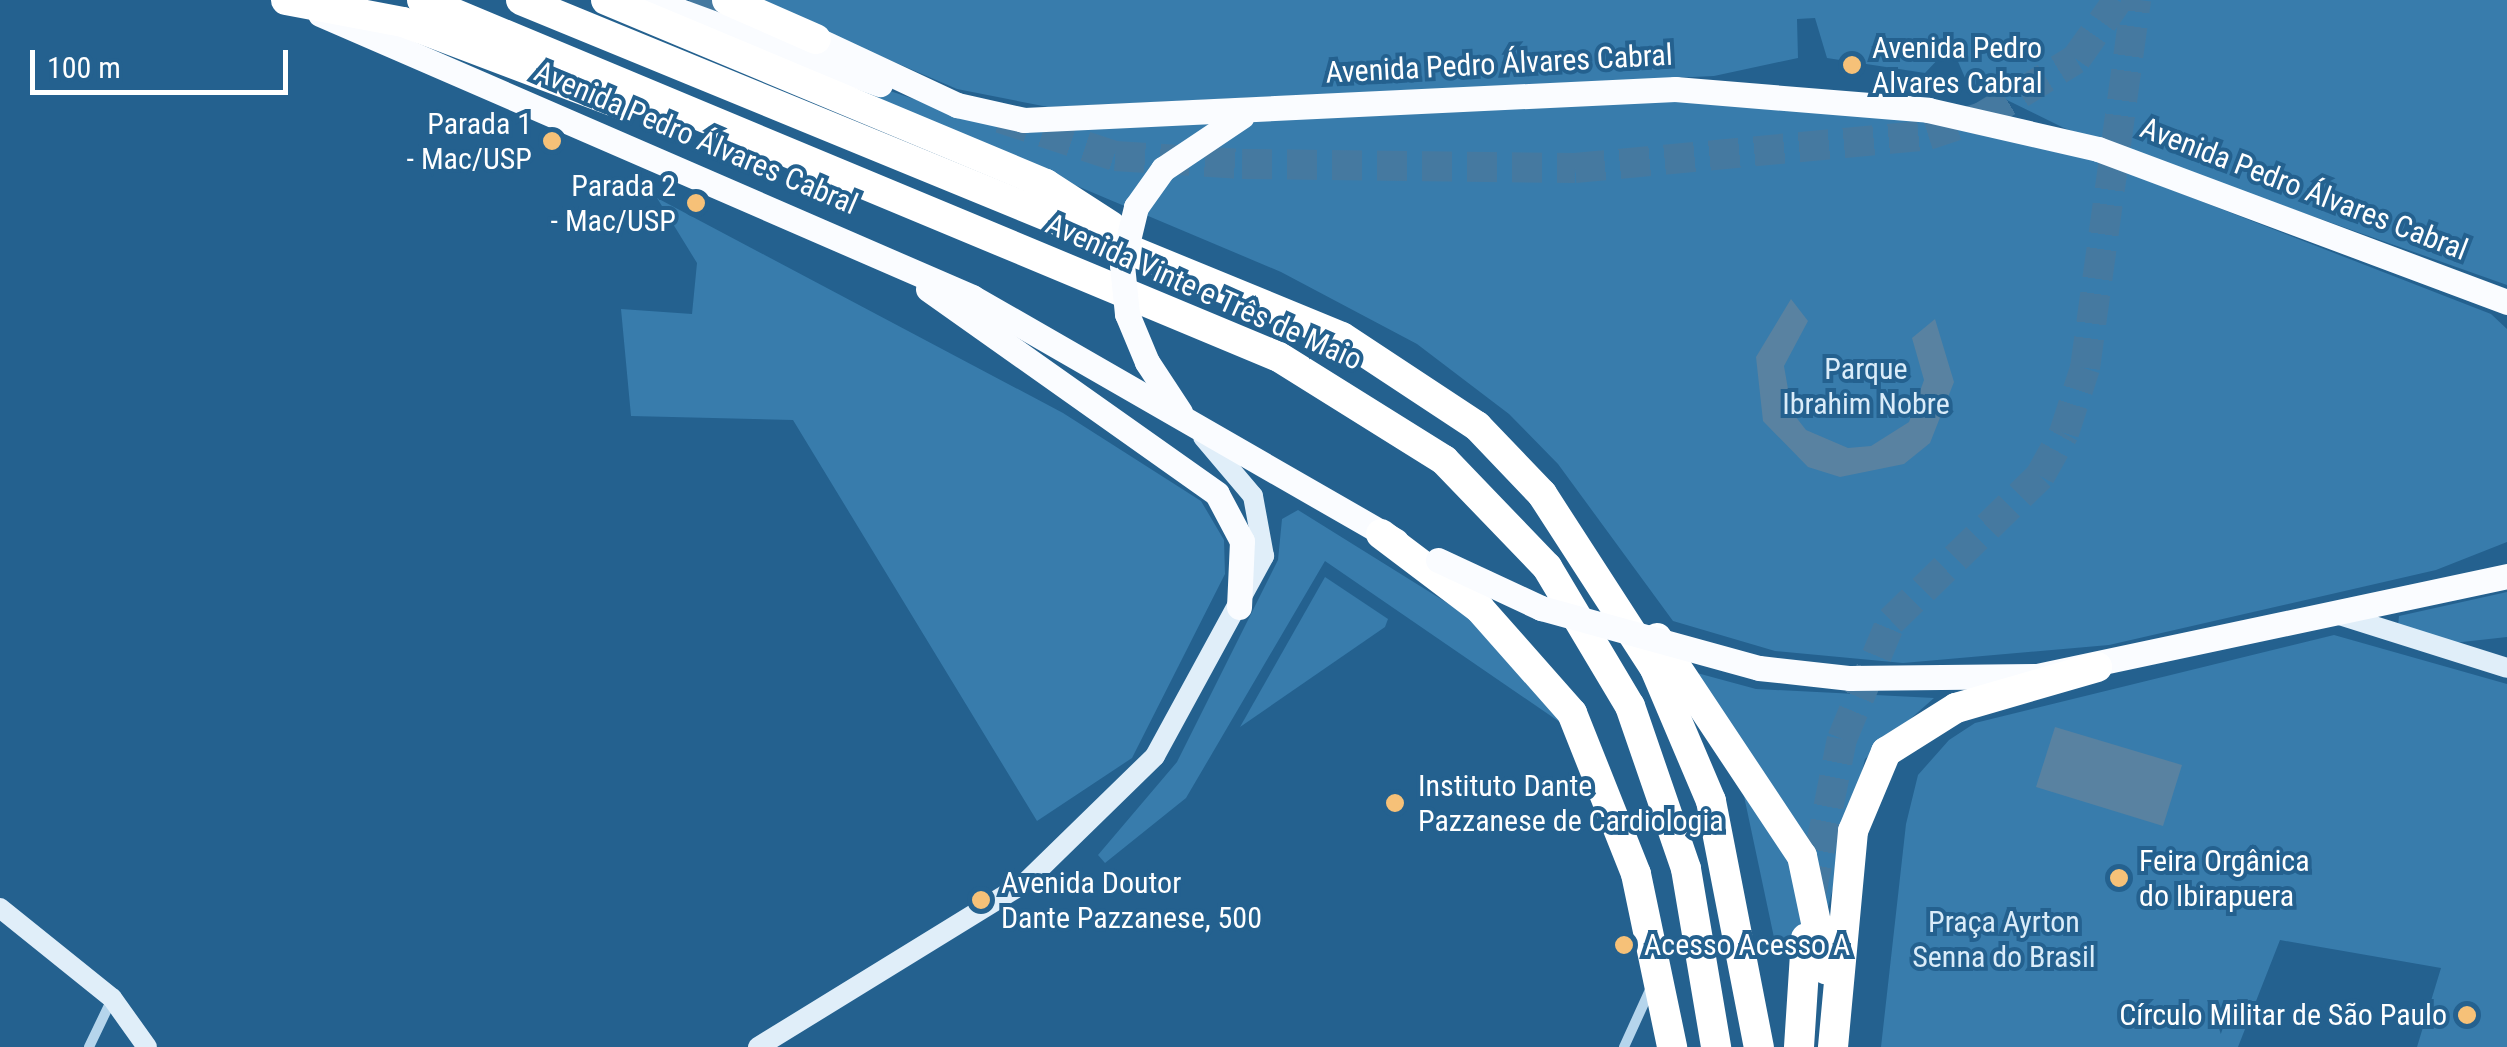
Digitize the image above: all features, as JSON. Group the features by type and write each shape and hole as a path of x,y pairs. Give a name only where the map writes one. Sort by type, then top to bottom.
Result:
{"highway":[{"name":"Avenida Vinte e Três de Maio","path":"422,0 854,179 1358,398 1513,526 1575,606 1630,706 1686,869 1716,1047"},
{"name":"Avenida Vinte e Três de Maio","path":"521,0 1342,336 1422,383 1513,462 1598,573 1655,669 1711,802 1759,1047"},
{"path":"606,0 1046,184 1150,255"},
{"name":"Avenida Pedro Álvares Cabral","path":"727,0 816,39"},
{"path":"294,3 403,22 762,157 854,179"},
{"path":"1381,534 1480,609 1572,713 1612,795 1658,970 1672,1047"},
{"path":"1598,573 1651,629 1802,856 1836,1016"},
{"path":"1833,1047 1853,830 1886,752 1956,708 2097,667"},
{"path":"1799,1047 1806,938"}],"main road":[{"path":"650,0 957,105"},
{"name":"Avenida Pedro Álvares Cabral","path":"294,3 876,251 1188,421 1381,534 1630,638 1759,668 1954,679 2097,667"},
{"name":"Avenida Pedro Álvares Cabral","path":"816,39 957,105 1024,120 1250,112 1674,88 1928,110 2098,149 2507,302"},
{"path":"1188,421 1147,362 1127,314 1122,264 1136,207 1163,169 1250,112"},
{"path":"876,251 1218,494 1242,541 1239,607"},
{"path":"2470,288 2507,316"},
{"path":"2455,587 2507,557"},
{"path":"2097,667 2507,576"}],"street":[{"path":"758,1047 1043,868 1156,756 1264,556 1262,522 1237,472 1188,421"},
{"path":"2333,613 2507,668"},
{"path":"0,908 112,998 147,1047"},
{"path":"1624,1047 1658,970"},
{"path":"89,1047 112,998"}],"green space":[{"path":"750,0 2507,0 2507,285 2064,128 1966,80 1956,57 1943,54 1925,73 1827,58 1815,18 1797,19 1798,58 1714,76 1048,107 957,89"},
{"name":"Parque Ibrahim Nobre","path":"810,64 985,123 1667,94 1924,116 2090,158 2491,314 2507,329 2507,542 2436,570 2109,645 1903,663 1775,651 1673,621 1558,464 1509,414 1417,344 1281,272 807,72"},
{"path":"657,198 1063,413 1201,501 1224,540 1225,574 1132,758 1037,821 793,420 631,416 621,309 692,314 697,263"},
{"path":"1298,510 1465,614 1564,725 1325,561 1186,798 1105,863 1098,855 1177,762 1278,560 1282,519"},
{"path":"1325,577 1388,619 1385,627 1240,727"},
{"path":"2507,592 2507,637 2453,643 2398,626 2399,616"},
{"name":"Praça Ayrton Senna do Brasil","path":"2334,635 2507,684 2507,1047 2417,1047 2441,968 2280,940 2238,1047 1881,1047 1906,824 1918,775 1949,740 1975,723"},
{"path":"1697,673 1756,689 1934,698 1865,759 1821,936 1776,947 1737,763"}],"shaded area":[{"path":"1791,299 1808,321 1784,366 1792,412 1806,430 1848,448 1871,446 1909,422 1924,380 1912,338 1935,319 1954,382 1930,443 1904,464 1840,477 1808,467 1763,421 1756,357"},
{"path":"2055,727 2182,765 2163,826 2036,787"}],"tunnel":[{"path":"689,0 752,23"},
{"path":"1000,118 1115,156 1242,164 1575,168 1928,135 1982,117 2076,59 2118,0"},
{"path":"1811,895 1842,739 1891,621 2040,476 2064,433 2085,368 2136,0"}],"place":[{"name":"Avenida Pedro Alvares Cabral","path":"1852,65"},
{"name":"Parada 1 - Mac/USP","path":"552,141"},
{"name":"Parada 2 - Mac/USP","path":"696,203"},
{"name":"Instituto Dante Pazzanese de Cardiologia","path":"1395,803"},
{"name":"Feira Orgânica do Ibirapuera","path":"2119,878"},
{"name":"Avenida Doutor Dante Pazzanese, 500","path":"981,900"},
{"name":"Acesso Acesso A","path":"1624,945"},
{"name":"Círculo Militar de São Paulo","path":"2467,1015"}]}
